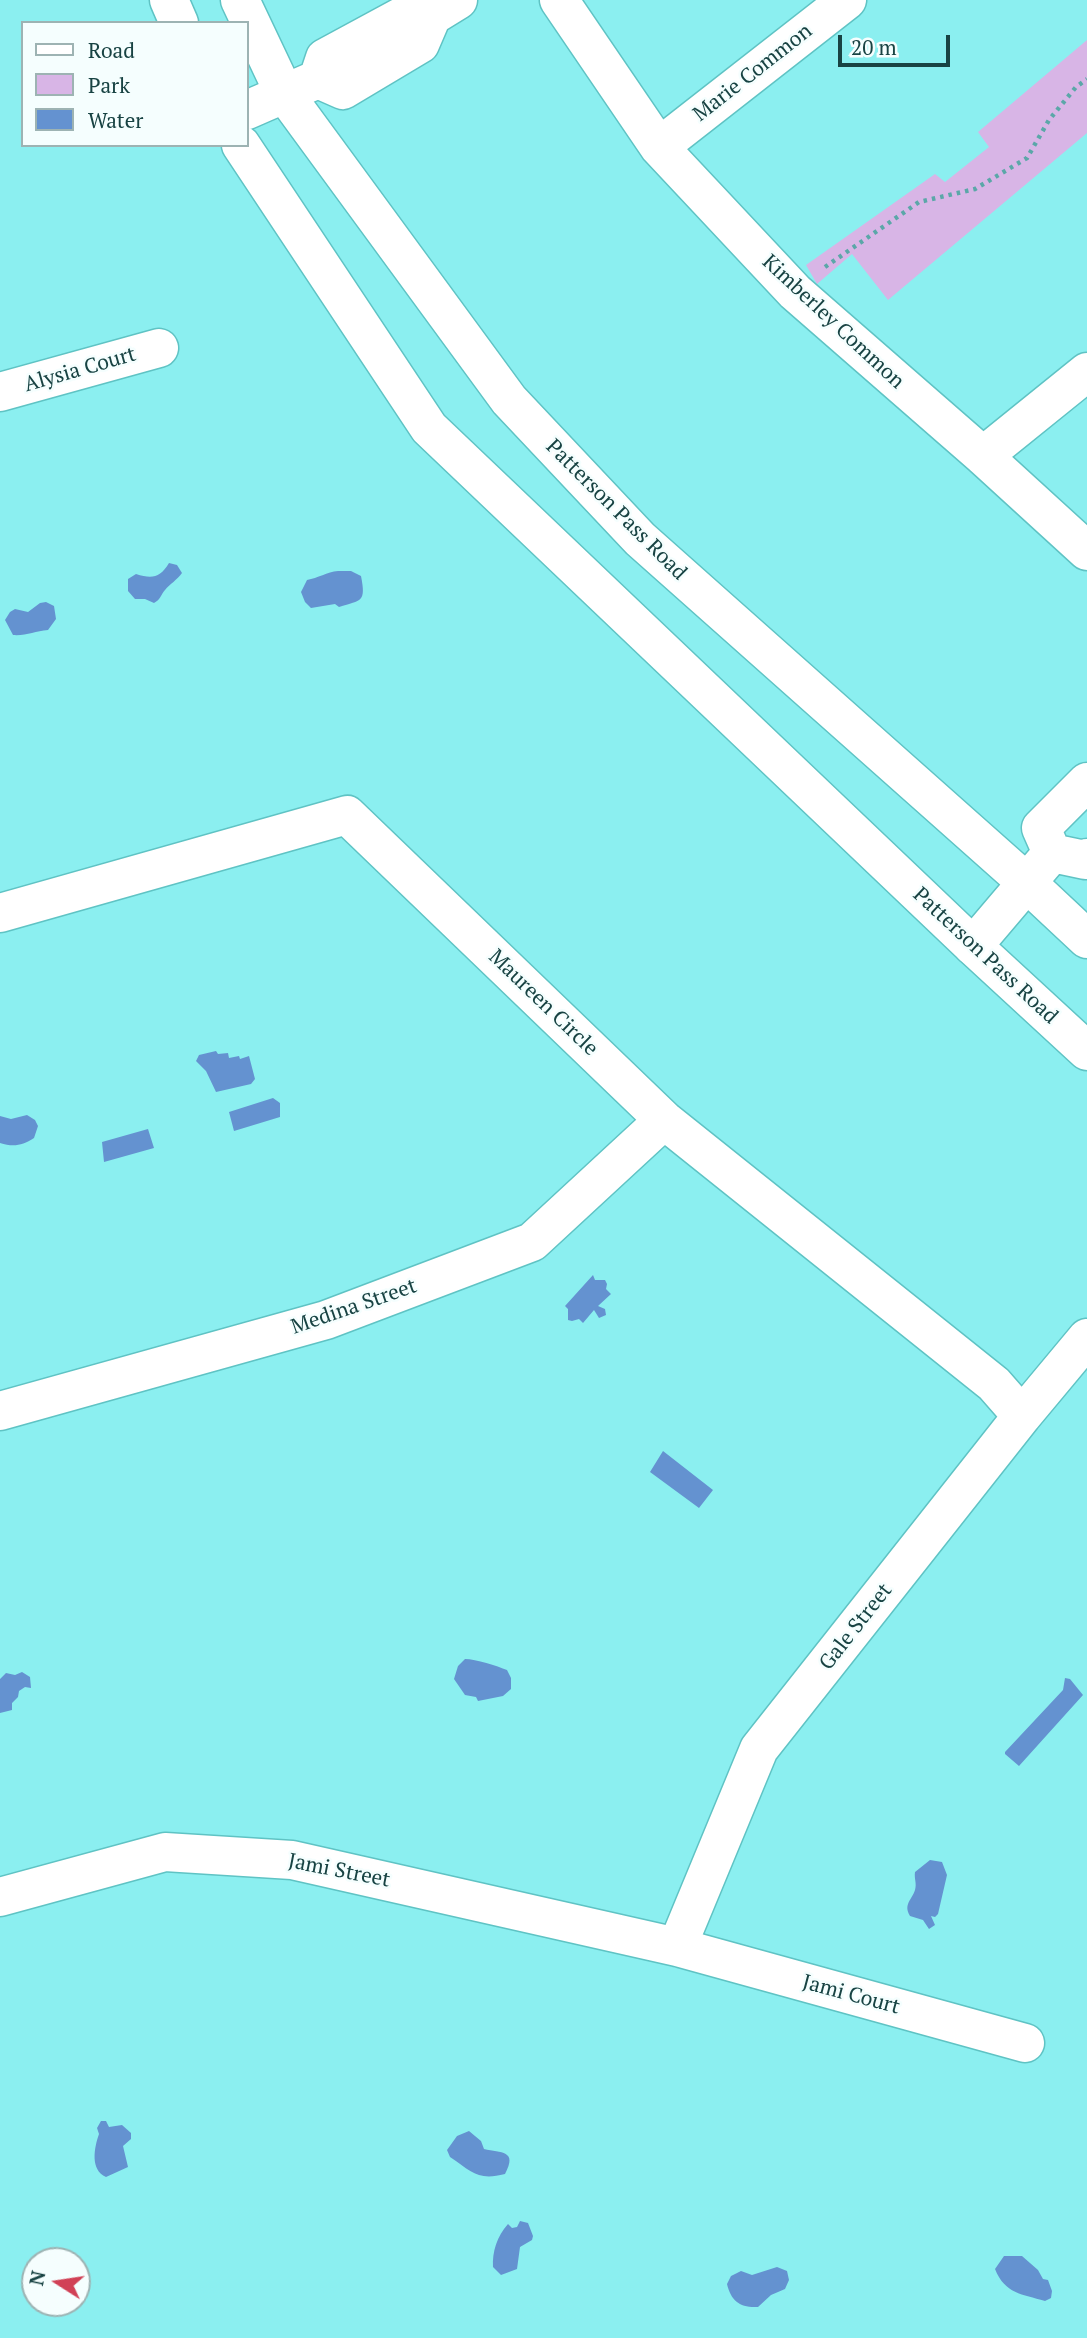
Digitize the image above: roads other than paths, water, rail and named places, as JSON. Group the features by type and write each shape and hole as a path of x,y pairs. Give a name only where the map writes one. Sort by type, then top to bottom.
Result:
{"street":[{"path":"169,0 178,21"},
{"name":"Patterson Pass Road","path":"240,0 301,86 509,400 640,539 1087,939"},
{"name":"Kimberley Common","path":"559,0 659,147 795,292 1087,551"},
{"name":"Marie Common","path":"659,147 847,0"},
{"path":"248,110 301,86 325,58 410,12 445,8"},
{"name":"Patterson Pass Road","path":"242,147 429,428 973,946 1087,1051"},
{"name":"Alysia Court","path":"0,392 159,348"},
{"path":"983,456 1087,372"},
{"path":"973,946 1026,882 1069,856 1041,828 1087,782"},
{"name":"Maureen Circle","path":"0,914 347,815 664,1120 993,1384 1022,1416"},
{"name":"Medina Street","path":"0,1411 326,1320 532,1242 664,1120"},
{"name":"Gale Street","path":"677,1947 760,1749 1022,1416 1087,1338"},
{"name":"Jami Street","path":"0,1897 165,1852 292,1860 677,1947"},
{"name":"Jami Court","path":"677,1947 1025,2043"}],"water":[{"path":"169,563 177,565 182,573 156,602 135,599 128,591 128,579 136,574 155,576"},
{"path":"338,571 351,571 361,576 363,591 360,599 339,607 335,604 311,608 301,592 307,580"},
{"path":"46,602 54,606 56,619 48,630 13,635 5,620 10,612 15,609 28,612"},
{"path":"216,1051 218,1054 228,1053 229,1058 249,1056 255,1079 251,1084 216,1092 206,1071 196,1061 199,1055"},
{"path":"273,1098 280,1103 280,1117 234,1131 229,1112"},
{"path":"27,1115 35,1120 38,1126 34,1138 17,1145 0,1143 0,1116 11,1119"},
{"path":"148,1129 154,1148 104,1162 102,1142"},
{"path":"593,1275 595,1280 605,1280 606,1289 611,1294 598,1306 605,1309 606,1315 599,1318 594,1310 583,1323 579,1319 568,1320 568,1309 565,1306"},
{"path":"663,1451 713,1490 699,1508 650,1472"},
{"path":"465,1659 507,1670 511,1678 511,1689 503,1696 478,1701 476,1697 465,1695 454,1679 458,1666"},
{"path":"22,1672 30,1677 31,1688 25,1687 19,1691 18,1697 12,1703 12,1710 0,1713 0,1679 6,1673 15,1675"},
{"path":"1065,1678 1070,1679 1083,1695 1019,1766 1005,1752 1063,1690"},
{"path":"930,1860 942,1862 947,1875 938,1914 931,1916 935,1925 929,1929 923,1920 910,1916 907,1908 916,1888 915,1872"},
{"path":"101,2121 106,2121 109,2127 122,2125 131,2133 131,2139 123,2146 128,2167 106,2177 95,2164 99,2134 97,2128"},
{"path":"469,2131 481,2141 484,2149 502,2152 509,2157 505,2174 482,2176 450,2157 447,2150 457,2136"},
{"path":"520,2221 528,2223 532,2240 520,2247 517,2269 501,2275 493,2267 496,2244 508,2224 512,2228 517,2227"},
{"path":"1004,2256 1022,2256 1038,2270 1043,2279 1048,2280 1052,2291 1051,2298 1045,2301 1022,2294 1004,2284 995,2269"},
{"path":"777,2267 787,2271 789,2280 785,2289 771,2295 758,2307 741,2305 731,2295 727,2284 731,2276 741,2271 752,2275"}]}
